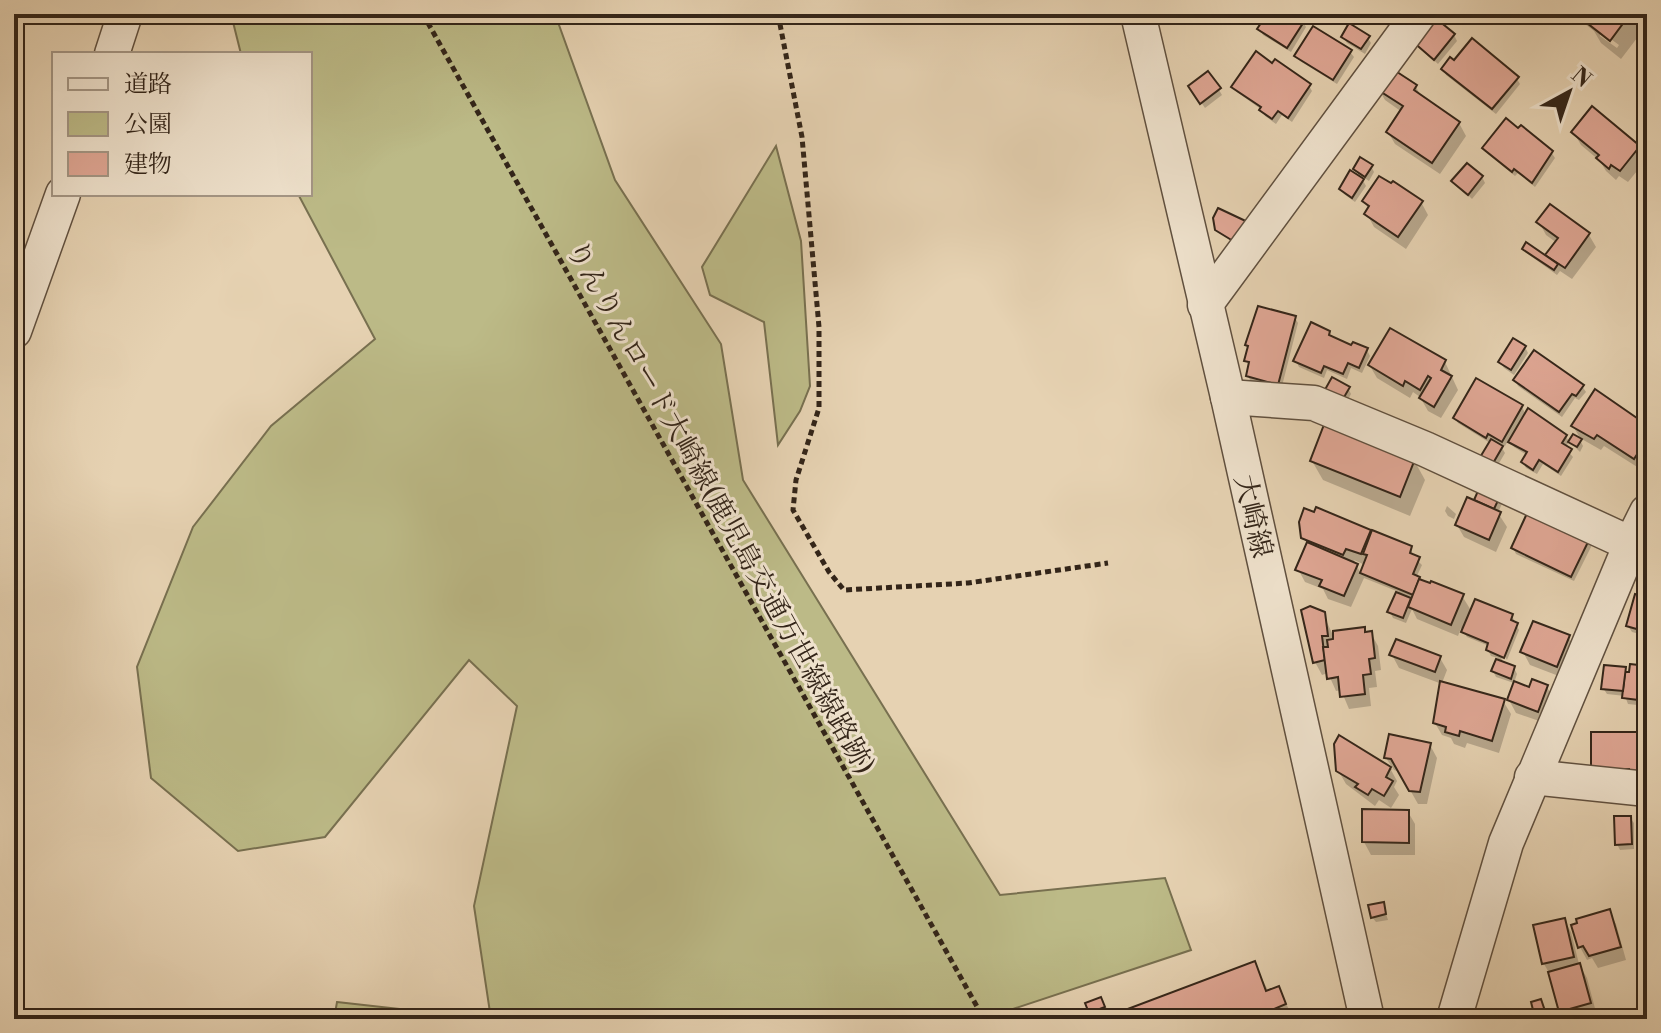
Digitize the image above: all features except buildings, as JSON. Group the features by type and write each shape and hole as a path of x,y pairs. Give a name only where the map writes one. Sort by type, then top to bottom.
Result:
{"street":[{"path":"113,52 125,14"},
{"path":"1205,305 1419,14"},
{"name":"大崎線","path":"1140,15 1367,1019"},
{"path":"14,331 62,196"},
{"path":"1228,397 1314,403 1425,449 1631,544"},
{"path":"1454,1019 1506,843 1647,512"},
{"path":"1532,777 1647,789"}],"path":[{"name":"りんりんロード大崎線(鹿児島交通万世線線路跡)","path":"423,14 984,1019"},
{"path":"778,14 802,137 819,327 819,408 796,480 793,510 829,572 844,590 968,583 1108,563"}],"green space":[{"path":"231,14 555,14 615,180 721,344 743,480 1000,895 1165,878 1191,950 1001,1013 1001,1019 491,1019 474,906 517,706 469,660 325,837 238,851 151,778 137,667 193,527 271,426 375,339 299,196 312,196 312,52 240,52"},
{"path":"776,146 801,241 810,386 800,411 778,445 764,322 710,295 702,267"},
{"path":"337,1002 489,1019 334,1019"}]}
